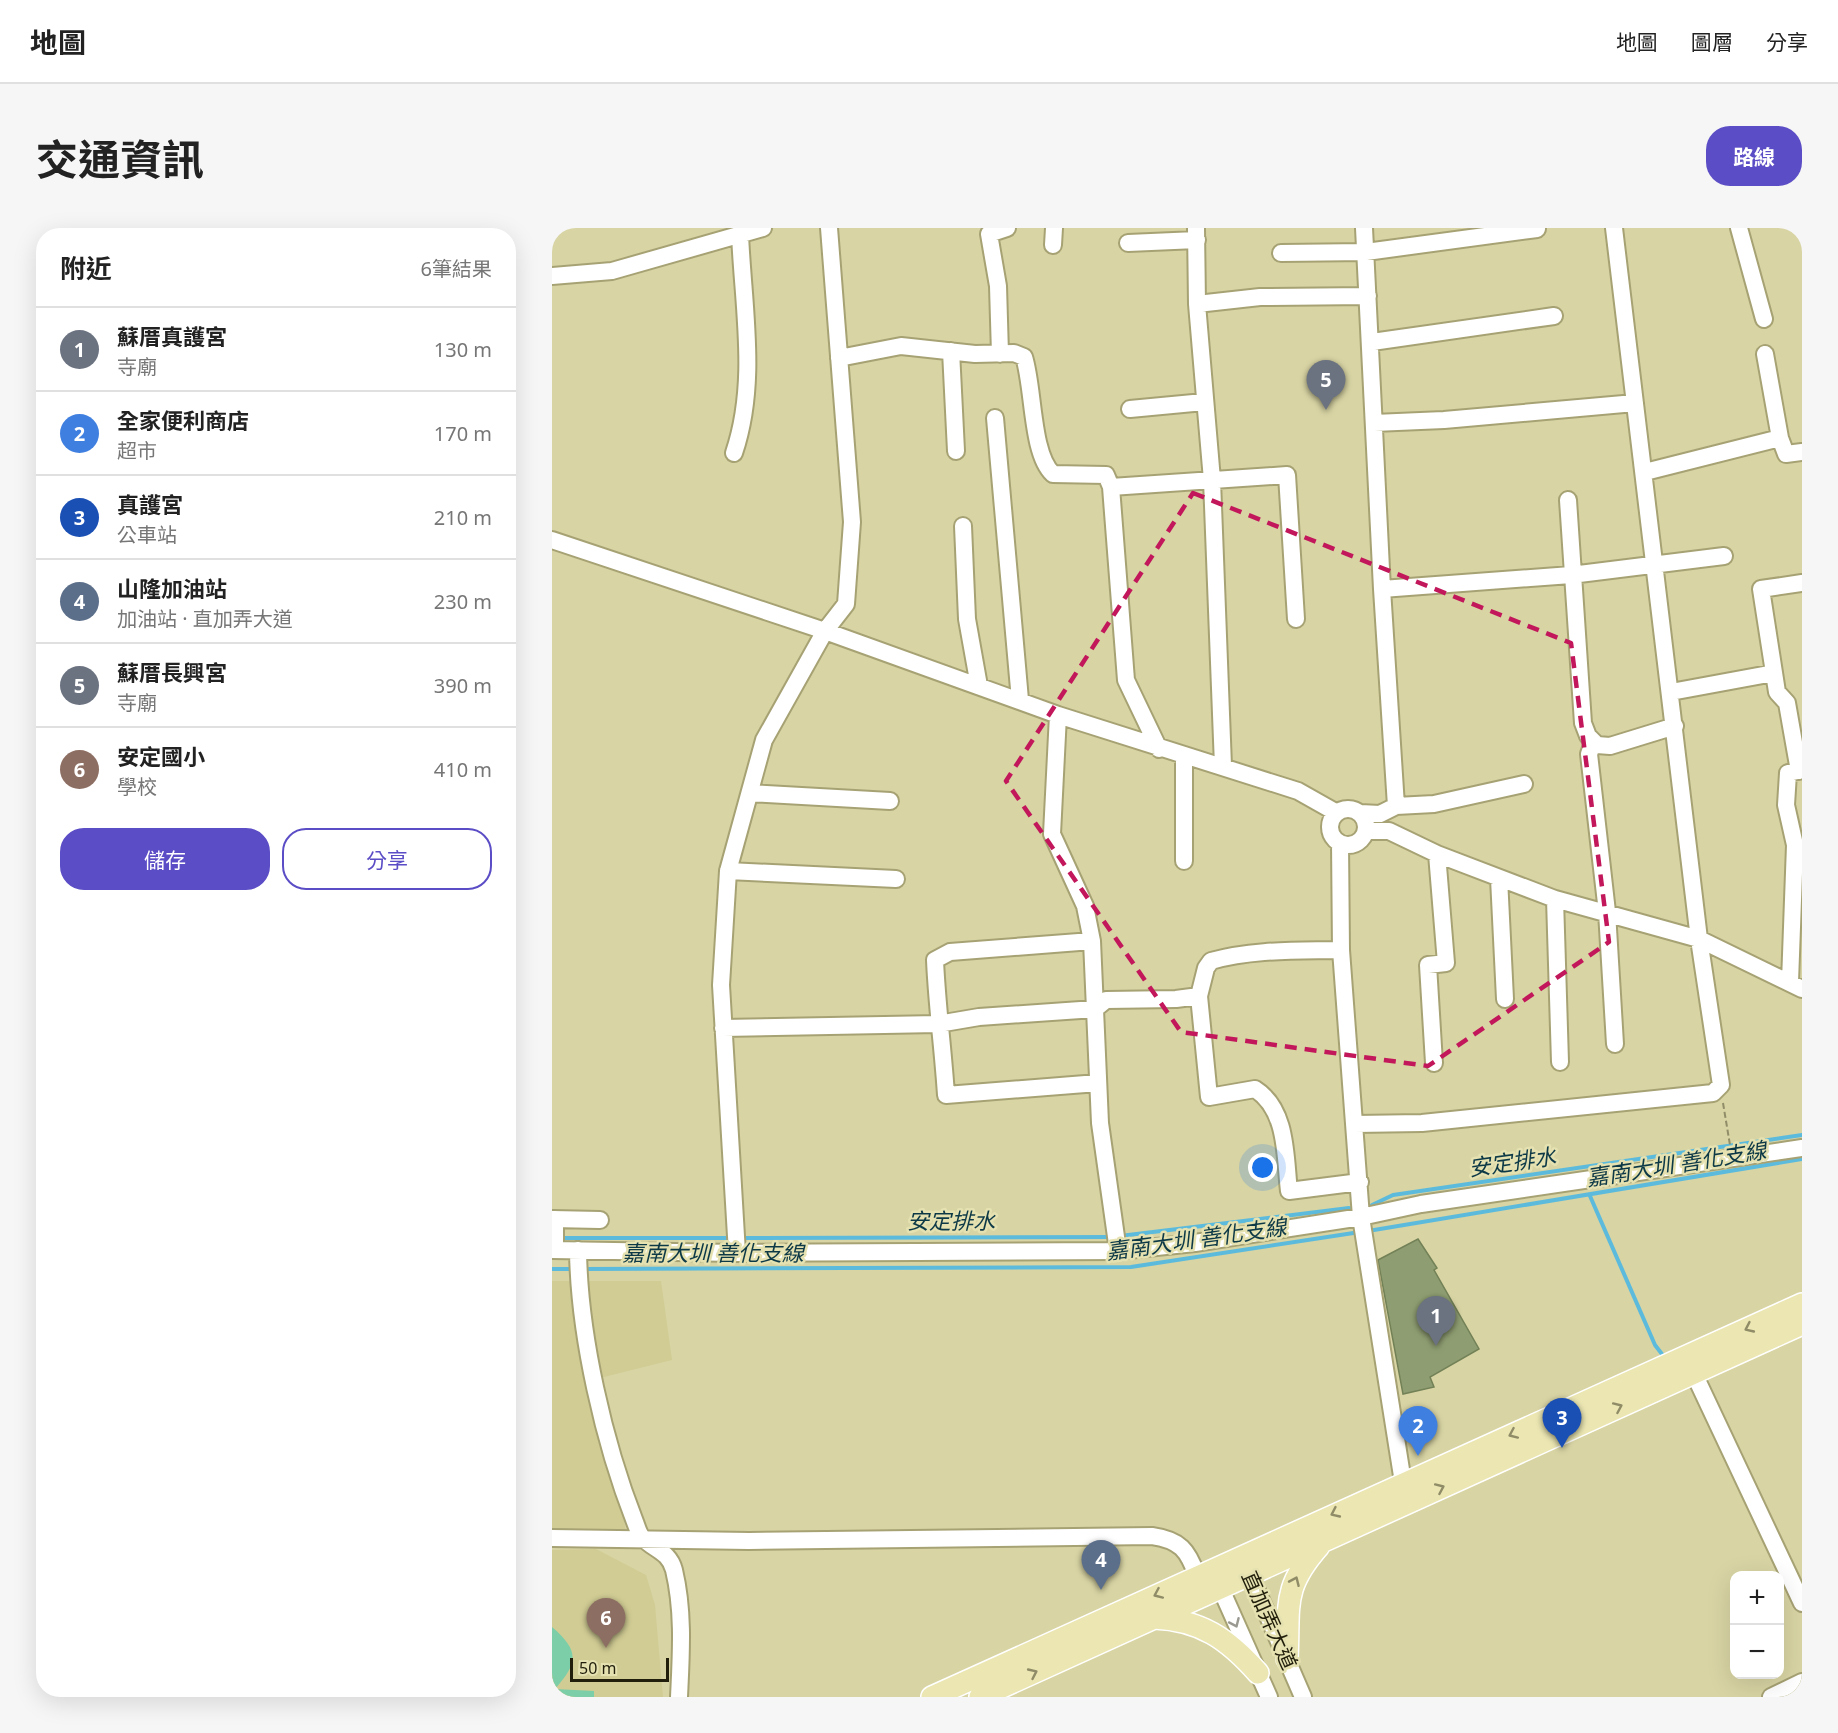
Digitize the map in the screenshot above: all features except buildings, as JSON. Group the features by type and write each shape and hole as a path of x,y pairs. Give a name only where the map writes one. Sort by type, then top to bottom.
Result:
{"main road":[{"path":"1690,1365 1802,1304"},
{"path":"1246,1565 1690,1365 1802,1324"},
{"path":"932,1697 1210,1578 1326,1538 1405,1493"},
{"path":"1287,1659 1291,1587 1302,1566 1326,1538"},
{"path":"980,1697 1154,1618 1210,1578"},
{"path":"1154,1618 1173,1619 1209,1631 1236,1648 1258,1673"}],"street":[{"path":"552,276 612,271 763,228"},
{"path":"737,1253 722,986 728,872 764,740 825,632 846,604 852,522 829,228"},
{"path":"1000,354 998,286 989,234 1006,228"},
{"path":"1053,245 1054,228"},
{"path":"1364,228 1372,342 1382,589 1396,806"},
{"path":"1355,1124 1422,1123 1713,1093 1721,1085 1699,939 1645,472 1614,228"},
{"path":"1738,228 1764,319"},
{"path":"1281,253 1366,252 1536,229"},
{"path":"734,453 746,407 748,347 740,234"},
{"path":"1128,243 1196,234 1197,304 1212,480 1223,766"},
{"path":"1197,304 1260,297 1368,296"},
{"path":"1372,342 1554,316"},
{"path":"839,358 901,346 951,351 1014,353 1024,357 1030,376 1034,422 1046,467 1053,474 1106,475 1111,487 1126,680 1159,749"},
{"path":"951,351 956,451"},
{"path":"1765,354 1780,438 1786,454 1802,452"},
{"path":"1130,409 1204,402"},
{"path":"1374,423 1444,420 1635,403"},
{"path":"995,418 1020,700"},
{"path":"1645,472 1780,438"},
{"path":"1111,487 1287,475 1296,619"},
{"path":"1568,500 1571,574 1584,723 1593,743 1589,753 1607,912 1615,1044"},
{"path":"963,526 967,620 979,686"},
{"path":"552,540 825,632 1159,749 1223,766 1298,790 1337,813"},
{"path":"1382,589 1571,574 1724,556"},
{"path":"1366,831 1389,831 1437,854 1555,899 1699,939 1796,985 1795,846 1786,805 1788,773 1800,771 1787,703 1777,692 1761,589 1802,583"},
{"path":"1671,692 1774,673"},
{"path":"1058,715 1052,834 1085,906 1092,941 1100,1123 1118,1251"},
{"path":"1593,743 1610,746 1675,726"},
{"path":"1184,755 1184,861"},
{"path":"1405,1493 1361,1220 1341,950 1340,843 1330,829 1337,813 1349,809 1360,813 1380,814 1396,806 1434,804 1524,784"},
{"path":"750,793 890,801"},
{"path":"1340,843 1356,844 1366,831 1366,821 1360,813"},
{"path":"1434,1064 1428,964 1446,963 1437,854"},
{"path":"728,872 896,879"},
{"path":"1499,878 1505,999"},
{"path":"1555,899 1560,1062"},
{"path":"1092,941 950,952 935,960 938,1024 942,1035 946,1095 1098,1083"},
{"path":"1341,950 1284,951 1228,956 1210,961 1199,996 1209,1097 1255,1089 1261,1093 1279,1118 1289,1191 1359,1182"},
{"path":"723,1028 938,1024 980,1017 1095,1009 1106,1000 1176,999 1199,996"},
{"path":"600,1220 554,1219 554,1250 737,1253 1118,1251 1195,1243 1361,1220 1421,1204 1802,1148"},
{"path":"578,1251 578,1278 594,1384 626,1499 642,1538 662,1550 673,1567 681,1624 679,1697"},
{"path":"1690,1365 1802,1604"},
{"name":"直加弄大道","path":"552,1538 749,1541 1152,1536 1167,1538 1190,1554 1210,1578 1268,1696"},
{"name":"直加弄大道","path":"1246,1565 1300,1690 1312,1697"},
{"path":"1771,1697 1802,1682"}],"path":[{"path":"1713,1093 1722,1097 1729,1138"}],"highlighted area":[{"path":"1193,493 1571,643 1609,942 1428,1066 1181,1032 1006,781"}],"shaded area":[{"path":"552,1281 661,1281 672,1360 592,1380 630,1548 552,1547"},
{"path":"596,1549 646,1575 655,1605 663,1697 552,1697 552,1550"}],"green space":[{"path":"552,1627 568,1643 573,1657 568,1672 555,1689 594,1691 594,1697 552,1697"}],"waterway":[{"name":"安定排水","path":"1372,1205 1393,1195 1802,1135"},
{"name":"嘉南大圳 善化支線","path":"1368,1231 1802,1159"},
{"path":"1590,1196 1655,1345 1665,1358"},
{"name":"安定排水","path":"1120,1236 1349,1208"},
{"name":"嘉南大圳 善化支線","path":"584,1269 1131,1267 1360,1232"},
{"name":"安定排水","path":"739,1238 1113,1237"},
{"name":"安定排水","path":"559,1238 732,1238"},
{"name":"嘉南大圳 善化支線","path":"552,1269 574,1269"}],"place":[{"name":"蘇厝長興宮","path":"1326,410"},
{"name":"蘇厝真護宮","path":"1436,1346"},
{"name":"真護宮","path":"1562,1448"},
{"name":"全家便利商店","path":"1418,1456"},
{"name":"山隆加油站","path":"1101,1590"},
{"name":"安定國小","path":"606,1648"}]}
